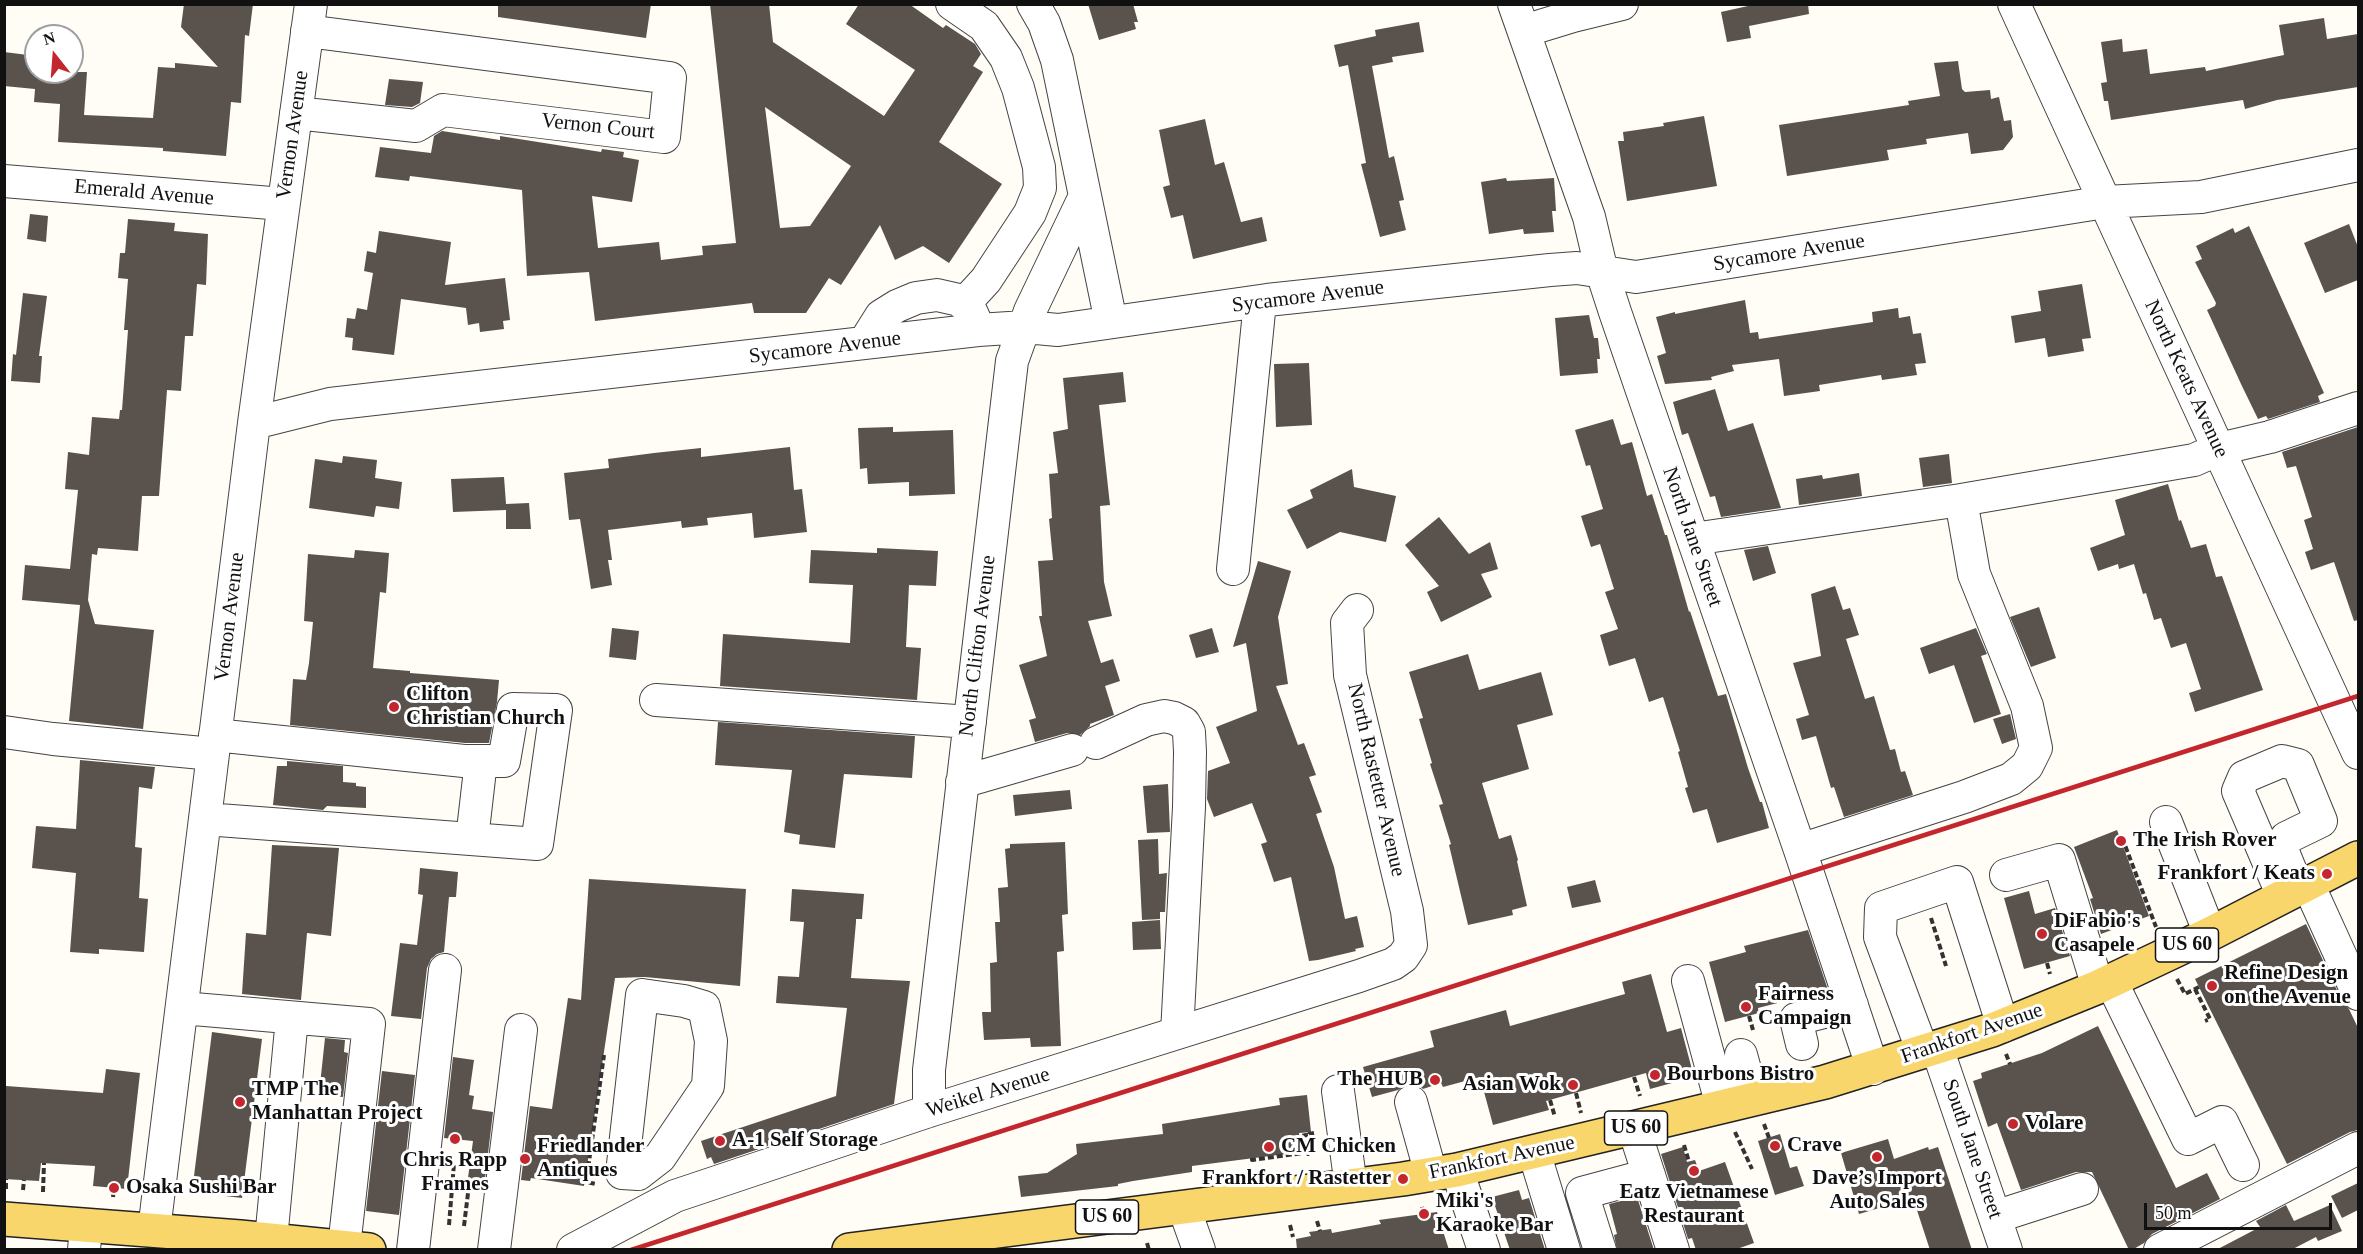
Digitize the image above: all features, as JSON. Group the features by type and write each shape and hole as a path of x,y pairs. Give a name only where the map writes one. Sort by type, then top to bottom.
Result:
{"main road":[{"name":"Frankfort Avenue","path":"849,1250 977,1241 1184,1208 1444,1172 1534,1152 1637,1113 1744,1115 1930,1050 2004,1040 2105,984 2210,934 2358,858"},
{"path":"5,1204 85,1237 154,1230 271,1245 356,1248"}],"street":[{"path":"952,4 984,26 1006,58 1018,88 1039,167 1040,188 1029,213 986,280 971,317"},
{"path":"1034,4 1044,23 1057,60 1111,322"},
{"path":"1519,18 1573,16 1623,4"},
{"name":"North Keats Avenue","path":"2014,4 2358,753"},
{"name":"Vernon Avenue","path":"154,1230 254,423 309,18"},
{"name":"Vernon Court","path":"296,113 416,126 443,110 664,137 670,78 309,18"},
{"name":"North Jane Street","path":"1519,18 1590,217 1602,272 1873,1069"},
{"path":"1039,167 1077,156"},
{"name":"Sycamore Avenue","path":"254,423 330,404 864,343 971,317 1025,327 1058,330 1260,302 1550,270 1577,268 1636,277 2105,202 2201,197 2358,165"},
{"name":"Emerald Avenue","path":"4,182 283,204"},
{"name":"North Clifton Avenue","path":"929,1111 929,1070 1011,361 1030,311 1085,196"},
{"path":"1233,569 1260,302"},
{"path":"1693,539 1961,500 2194,460 2218,449 2270,437 2358,408"},
{"path":"1800,850 1964,797 2011,779 2027,766 2036,748 2027,706 1974,574 1961,500"},
{"name":"North Rastetter Avenue","path":"1357,610 1347,623 1350,675 1407,911 1411,945 1407,952"},
{"path":"656,700 970,722"},
{"path":"4,732 53,739 214,744 504,761 513,709 556,710 537,844 205,819"},
{"path":"962,782 1084,747 1146,720 1164,716 1184,723 1189,732 1189,819 1177,1033"},
{"path":"472,839 481,761"},
{"path":"2166,822 2210,934"},
{"path":"2273,839 2281,847 2297,890 2348,943 2358,994"},
{"path":"2006,875 2059,860 2105,984 2188,1139 2222,1122 2243,1165"},
{"path":"1923,894 1957,882 2004,1040"},
{"name":"South Jane Street","path":"1923,894 1881,908 1880,937 1930,1050 2006,1250"},
{"name":"Weikel Avenue","path":"573,1250 675,1196 929,1111 1368,973 1394,964 1407,952"},
{"path":"413,1250 445,970"},
{"path":"1688,981 1744,1115"},
{"path":"642,996 693,1002 704,1007 711,1041 708,1086 660,1157 638,1174 622,1173 642,996"},
{"path":"1803,1044 1796,1019 1852,1005"},
{"path":"182,1008 369,1024 356,1248"},
{"path":"271,1245 292,1018"},
{"path":"494,1250 521,1030"},
{"path":"1741,1054 1744,1115"},
{"path":"1338,1090 1351,1186"},
{"path":"1411,1102 1484,1250"},
{"path":"1637,1113 1648,1175 1673,1250"},
{"path":"2160,1250 2358,1148"},
{"path":"1534,1152 1564,1250"},
{"path":"638,1174 652,1208"},
{"path":"1600,1250 1582,1193 1648,1175"},
{"path":"1995,1217 2082,1189"},
{"path":"1184,1208 1199,1250"}],"path":[{"path":"2121,841 2123,840 2155,924"},
{"path":"1923,894 1946,966"},
{"path":"2047,963 2050,974"},
{"path":"2176,977 2185,994 2197,988 2210,1019 2205,1021"},
{"path":"2004,1040 2010,1064"},
{"path":"590,1183 586,1182 586,1176 605,1050"},
{"path":"1634,1077 1637,1113"},
{"path":"1576,1093 1581,1113"},
{"path":"1550,1100 1555,1119"},
{"path":"1744,1115 1769,1138"},
{"path":"1744,1115 1752,1169"},
{"path":"1252,1158 1252,1160 1274,1159 1303,1153 1301,1136 1306,1135 1308,1154 1311,1153 1308,1134 1314,1133"},
{"path":"1683,1144 1689,1162"},
{"path":"449,1225 454,1161"},
{"path":"43,1192 44,1163"},
{"path":"5,1204 6,1179"},
{"path":"23,1190 24,1180"},
{"path":"464,1226 469,1185"},
{"path":"114,1188 114,1197"},
{"path":"1422,1208 1424,1214"},
{"path":"1317,1221 1320,1231"},
{"path":"1290,1225 1293,1237"},
{"path":"1147,1243 1149,1250"}],"building":[{"path":"184,4 253,4 249,36 245,35 241,103 231,102 226,156 163,151 163,148 58,142 60,104 34,102 35,89 4,86 4,52 24,54 24,84 84,84 84,72 87,72 84,115 153,118 158,67 175,68 175,63 218,67 181,27"},
{"path":"498,4 651,4 646,38 498,17"},
{"path":"710,4 769,4 773,42 884,116 915,70 846,24 859,4 909,4 943,28 946,25 975,44 981,54 973,66 983,72 939,142 1002,184 949,263 923,246 895,260 880,225 841,285 829,278 806,313 754,313 752,303 595,321 589,272 527,276 522,190 410,176 409,181 375,177 380,147 431,153 434,136 442,131 500,140 500,136 601,152 602,149 624,152 623,157 639,160 632,202 592,196 598,248 659,242 661,260 703,255 702,246 736,243","holes":["765,107 851,166 810,226 780,228"]},
{"path":"1088,4 1133,4 1138,22 1134,22 1136,29 1099,40"},
{"path":"1757,4 1808,4 1809,14 1749,26 1751,38 1727,42 1721,12"},
{"path":"2324,18 2327,39 2358,34 2358,87 2277,100 2245,109 2243,100 2111,120 2108,101 2104,101 2101,83 2107,82 2101,42 2122,39 2123,52 2147,49 2150,74 2205,67 2206,71 2284,55 2279,25"},
{"path":"1419,22 1424,52 1392,57 1393,62 1372,66 1389,158 1394,156 1404,200 1399,201 1406,230 1380,237 1361,164 1366,163 1348,65 1339,67 1334,45 1376,36 1375,30"},
{"path":"1958,61 1962,89 1965,92 1990,90 1991,99 1999,97 2004,121 2011,120 2013,137 2003,150 1971,154 1968,133 1926,139 1927,144 1887,150 1889,160 1787,176 1779,125 1909,105 1908,101 1940,96 1934,63"},
{"path":"389,79 423,82 420,103 412,107 385,105"},
{"path":"1704,116 1717,186 1627,201 1618,141 1624,141 1623,132 1664,126 1663,123"},
{"path":"1205,119 1215,165 1224,162 1241,222 1262,217 1267,241 1193,259 1183,215 1171,218 1163,187 1170,185 1159,130"},
{"path":"1506,178 1507,181 1554,178 1556,211 1552,211 1554,232 1524,234 1523,229 1489,234 1481,182"},
{"path":"30,214 48,216 46,242 27,239"},
{"path":"128,219 175,223 174,231 208,234 206,285 197,284 193,336 185,336 181,391 167,390 159,496 142,496 138,551 98,548 97,555 92,554 88,600 95,624 154,630 143,729 69,721 80,605 22,600 25,565 70,569 78,490 65,489 68,452 89,455 92,417 119,419 120,410 122,410 128,330 124,330 128,279 118,278 120,253 125,253"},
{"path":"2349,224 2358,247 2358,280 2325,293 2304,243"},
{"path":"2249,226 2324,393 2318,396 2320,402 2268,419 2266,416 2258,419 2241,384 2207,310 2216,303 2195,262 2202,259 2196,246 2233,228 2235,233"},
{"path":"379,231 451,242 445,285 505,278 510,320 503,321 504,329 480,332 479,323 468,325 466,308 401,299 394,355 352,350 353,338 345,337 347,318 355,319 357,308 367,310 373,273 364,271 367,251 376,253"},
{"path":"2082,284 2091,338 2082,339 2084,351 2048,357 2045,338 2015,343 2011,316 2041,311 2038,291"},
{"path":"23,293 47,296 39,356 42,356 40,383 11,381"},
{"path":"1745,300 1750,333 1758,332 1759,339 1873,322 1872,312 1898,308 1899,318 1910,316 1913,334 1921,333 1926,363 1915,364 1917,375 1882,380 1881,375 1819,385 1820,391 1784,396 1779,359 1732,365 1734,371 1711,377 1712,380 1665,384 1657,356 1666,353 1656,317"},
{"path":"1589,315 1594,338 1598,338 1600,359 1597,359 1598,373 1560,376 1555,318"},
{"path":"1309,363 1312,425 1276,427 1274,364"},
{"path":"1123,372 1126,402 1099,405 1110,505 1100,506 1104,582 1112,616 1088,621 1101,663 1113,659 1120,681 1105,686 1114,715 1090,724 1080,735 1067,733 1035,742 1029,720 1036,718 1019,665 1047,656 1039,616 1042,616 1038,561 1053,560 1049,519 1052,518 1049,474 1058,473 1053,432 1068,429 1063,378"},
{"path":"1715,389 1728,431 1753,423 1781,508 1721,517 1715,496 1710,497 1688,433 1682,435 1673,402"},
{"path":"1613,419 1621,445 1632,442 1647,496 1652,494 1718,696 1726,694 1769,828 1717,843 1707,809 1693,813 1685,788 1688,787 1678,752 1680,751 1663,697 1649,702 1635,658 1609,666 1600,635 1618,629 1605,592 1614,589 1600,544 1591,547 1581,516 1603,509 1590,465 1586,466 1575,430"},
{"path":"893,427 893,432 953,430 955,494 909,496 909,482 868,484 867,468 860,469 858,428"},
{"path":"2358,427 2358,620 2354,621 2334,562 2311,570 2305,552 2313,549 2304,520 2312,517 2296,466 2287,468 2282,452"},
{"path":"790,447 794,490 802,489 807,532 754,538 752,513 707,518 708,525 682,528 681,521 608,530 612,560 608,560 612,585 591,589 580,519 569,520 564,473 609,468 608,459 654,453 701,448 701,457"},
{"path":"1949,454 1952,483 1923,487 1919,458"},
{"path":"343,456 377,460 375,478 402,482 399,509 376,506 374,517 309,508 315,459 342,463"},
{"path":"1352,469 1354,487 1396,496 1386,542 1340,532 1307,549 1287,510 1313,498 1310,490"},
{"path":"1859,473 1862,496 1799,505 1796,479 1822,475 1823,479"},
{"path":"504,477 506,504 529,503 531,529 506,529 506,510 453,512 451,479"},
{"path":"2168,484 2179,521 2181,520 2191,548 2206,544 2216,577 2222,576 2263,690 2195,712 2189,693 2201,689 2186,643 2171,648 2161,618 2154,620 2134,564 2119,569 2118,564 2098,571 2090,548 2125,535 2115,500"},
{"path":"1439,517 1469,554 1490,542 1498,569 1481,574 1492,597 1441,622 1427,592 1439,586 1405,545"},
{"path":"1768,546 1776,573 1753,581 1744,550"},
{"path":"877,548 938,551 936,586 909,585 906,647 921,648 917,700 720,686 723,634 850,643 853,585 809,583 811,550 877,553"},
{"name":"Clifton Christian Church","path":"355,550 389,553 386,593 380,592 373,668 499,680 489,743 465,743 290,725 293,679 306,680 309,663 313,622 304,621 308,554 354,558"},
{"path":"1258,561 1291,571 1278,617 1288,684 1276,686 1298,745 1304,743 1316,775 1309,777 1322,812 1316,814 1334,867 1345,919 1357,916 1364,947 1318,960 1309,961 1291,877 1274,882 1261,844 1267,842 1252,803 1214,817 1207,799 1208,771 1230,763 1216,727 1257,711 1246,643 1233,647"},
{"path":"1835,586 1843,610 1850,608 1859,635 1846,639 1865,699 1874,696 1890,750 1895,749 1901,772 1905,771 1913,795 1844,817 1834,787 1831,788 1816,736 1802,740 1796,719 1809,715 1793,663 1821,656 1811,594"},
{"path":"2039,607 2056,658 2031,667 2010,617"},
{"path":"612,628 639,631 636,660 609,657"},
{"path":"1212,628 1219,652 1196,658 1189,635"},
{"path":"1976,628 1987,654 1981,656 2001,714 1974,723 1954,665 1929,674 1920,648"},
{"path":"1468,654 1479,690 1541,672 1553,715 1517,725 1529,769 1482,783 1499,839 1511,835 1527,906 1512,910 1513,915 1468,925 1449,845 1451,844 1439,805 1443,804 1419,719 1423,718 1409,672"},
{"path":"2010,714 2016,739 2002,744 1993,719"},
{"path":"718,722 915,736 912,778 844,774 835,848 799,844 800,835 784,832 792,770 715,765"},
{"path":"80,760 155,767 152,789 139,787 135,847 142,848 139,898 148,899 144,952 99,949 99,954 70,952 76,873 32,868 36,826 76,829"},
{"path":"287,761 343,766 343,782 366,787 366,808 327,806 323,810 273,805 277,766 287,766"},
{"path":"1168,784 1170,832 1147,833 1143,786"},
{"path":"1070,790 1072,809 1015,816 1013,795"},
{"path":"2117,830 2149,916 2101,934 2090,899 2093,898 2074,847"},
{"path":"1158,839 1159,874 1167,873 1165,912 1160,912 1160,919 1142,920 1138,840"},
{"path":"1065,842 1068,914 1062,915 1064,951 1057,952 1061,1046 1031,1047 1030,1038 984,1040 982,1012 991,1012 990,963 997,962 995,922 1000,922 998,888 1008,887 1005,849 1010,848 1010,844"},
{"path":"272,845 339,848 331,936 307,933 301,1000 242,994 246,933 266,935"},
{"path":"420,868 458,872 456,897 449,897 444,952 431,959 427,968 421,1019 391,1016 400,943 417,945 423,895 418,894"},
{"path":"589,879 746,889 740,986 645,977 615,978 584,1186 531,1178 530,1181 521,1180 530,1106 552,1109 568,998 581,1000"},
{"path":"1595,880 1601,902 1572,908 1567,887"},
{"path":"792,889 864,894 862,919 856,919 851,978 910,981 894,1104 714,1164 711,1157 707,1159 701,1141 836,1096 847,1008 776,1003 778,976 799,977 804,922 790,921"},
{"name":"DiFabio's Casapele","path":"2029,891 2035,914 2055,908 2070,956 2024,969 2004,898"},
{"path":"1160,920 1161,949 1133,950 1132,922"},
{"path":"2306,924 2342,1001 2349,1009 2358,1028 2358,1130 2287,1164 2195,979"},
{"path":"1808,930 1828,990 1758,1008 1759,1013 1725,1022 1709,962 1746,952 1744,946"},
{"path":"1651,974 1667,1032 1681,1028 1694,1077 1650,1089 1646,1073 1546,1101 1549,1110 1493,1125 1480,1077 1443,1087 1441,1083 1423,1089 1418,1084 1407,1085 1398,1090 1372,1097 1363,1067 1434,1047 1430,1031 1506,1010 1510,1026 1625,994 1622,982"},
{"path":"2098,1026 2176,1188 2207,1173 2220,1199 2152,1234 2144,1243 2132,1250 2129,1250 2092,1172 2076,1172 2021,1190 1997,1123 1988,1127 1973,1081 1982,1078 1981,1073 2042,1053"},
{"path":"212,1032 262,1039 242,1198 192,1192"},
{"path":"325,1038 345,1040 344,1052 348,1053 343,1097 319,1094"},
{"path":"453,1057 474,1060 469,1095 474,1096 472,1109 493,1112 484,1187 467,1185 473,1141 444,1138"},
{"path":"106,1069 140,1073 127,1189 93,1186 95,1166 41,1163 39,1181 4,1179 6,1086 103,1093"},
{"path":"382,1071 415,1075 399,1215 366,1211"},
{"path":"1307,1095 1311,1132 1299,1133 1301,1152 1192,1166 1192,1172 1133,1181 1118,1184 1118,1186 1021,1197 1018,1176 1047,1173 1077,1154 1076,1144 1163,1134 1162,1124 1280,1105 1279,1098"},
{"path":"1780,1134 1790,1168 1797,1166 1804,1186 1775,1195 1758,1141"},
{"path":"1888,1139 1894,1159 1928,1147 1929,1150 1938,1147 1972,1250 1930,1250 1913,1198 1859,1214 1841,1153"},
{"path":"1683,1147 1687,1162 1695,1160 1699,1171 1725,1162 1754,1243 1734,1250 1696,1250 1692,1238 1688,1239 1661,1154"},
{"path":"2358,1183 2358,1210 2342,1218 2331,1196"},
{"path":"1519,1190 1522,1200 1529,1198 1545,1250 1510,1250 1492,1197"},
{"path":"1637,1197 1654,1250 1617,1250 1614,1235 1617,1234 1609,1204"},
{"path":"2286,1205 2294,1221 2330,1205 2342,1231 2318,1241 2316,1237 2291,1250 2216,1250 2260,1227 2256,1221"},
{"path":"1437,1212 1449,1250 1297,1250 1296,1239 1311,1236 1309,1232 1331,1229 1332,1233 1381,1224 1379,1220"}],"railway":[{"path":"631,1250 2358,696"}],"place":[{"name":"Clifton Christian Church","path":"394,707"},
{"name":"The Irish Rover","path":"2121,841"},
{"name":"Frankfort / Keats","path":"2327,874"},
{"name":"DiFabio's Casapele","path":"2042,934"},
{"name":"Refine Design on the Avenue","path":"2212,986"},
{"name":"Fairness Campaign","path":"1746,1007"},
{"name":"Bourbons Bistro","path":"1655,1075"},
{"name":"The HUB","path":"1435,1080"},
{"name":"Asian Wok","path":"1573,1085"},
{"name":"TMP The Manhattan Project","path":"240,1102"},
{"name":"Volare","path":"2013,1124"},
{"name":"Chris Rapp Frames","path":"455,1139"},
{"name":"A-1 Self Storage","path":"720,1141"},
{"name":"Crave","path":"1775,1146"},
{"name":"CM Chicken","path":"1269,1147"},
{"name":"Dave’s Import Auto Sales","path":"1877,1157"},
{"name":"Friedlander Antiques","path":"525,1159"},
{"name":"Eatz Vietnamese Restaurant","path":"1694,1171"},
{"name":"Frankfort / Rastetter","path":"1403,1179"},
{"name":"Osaka Sushi Bar","path":"114,1188"},
{"name":"Miki's Karaoke Bar","path":"1424,1214"}]}
